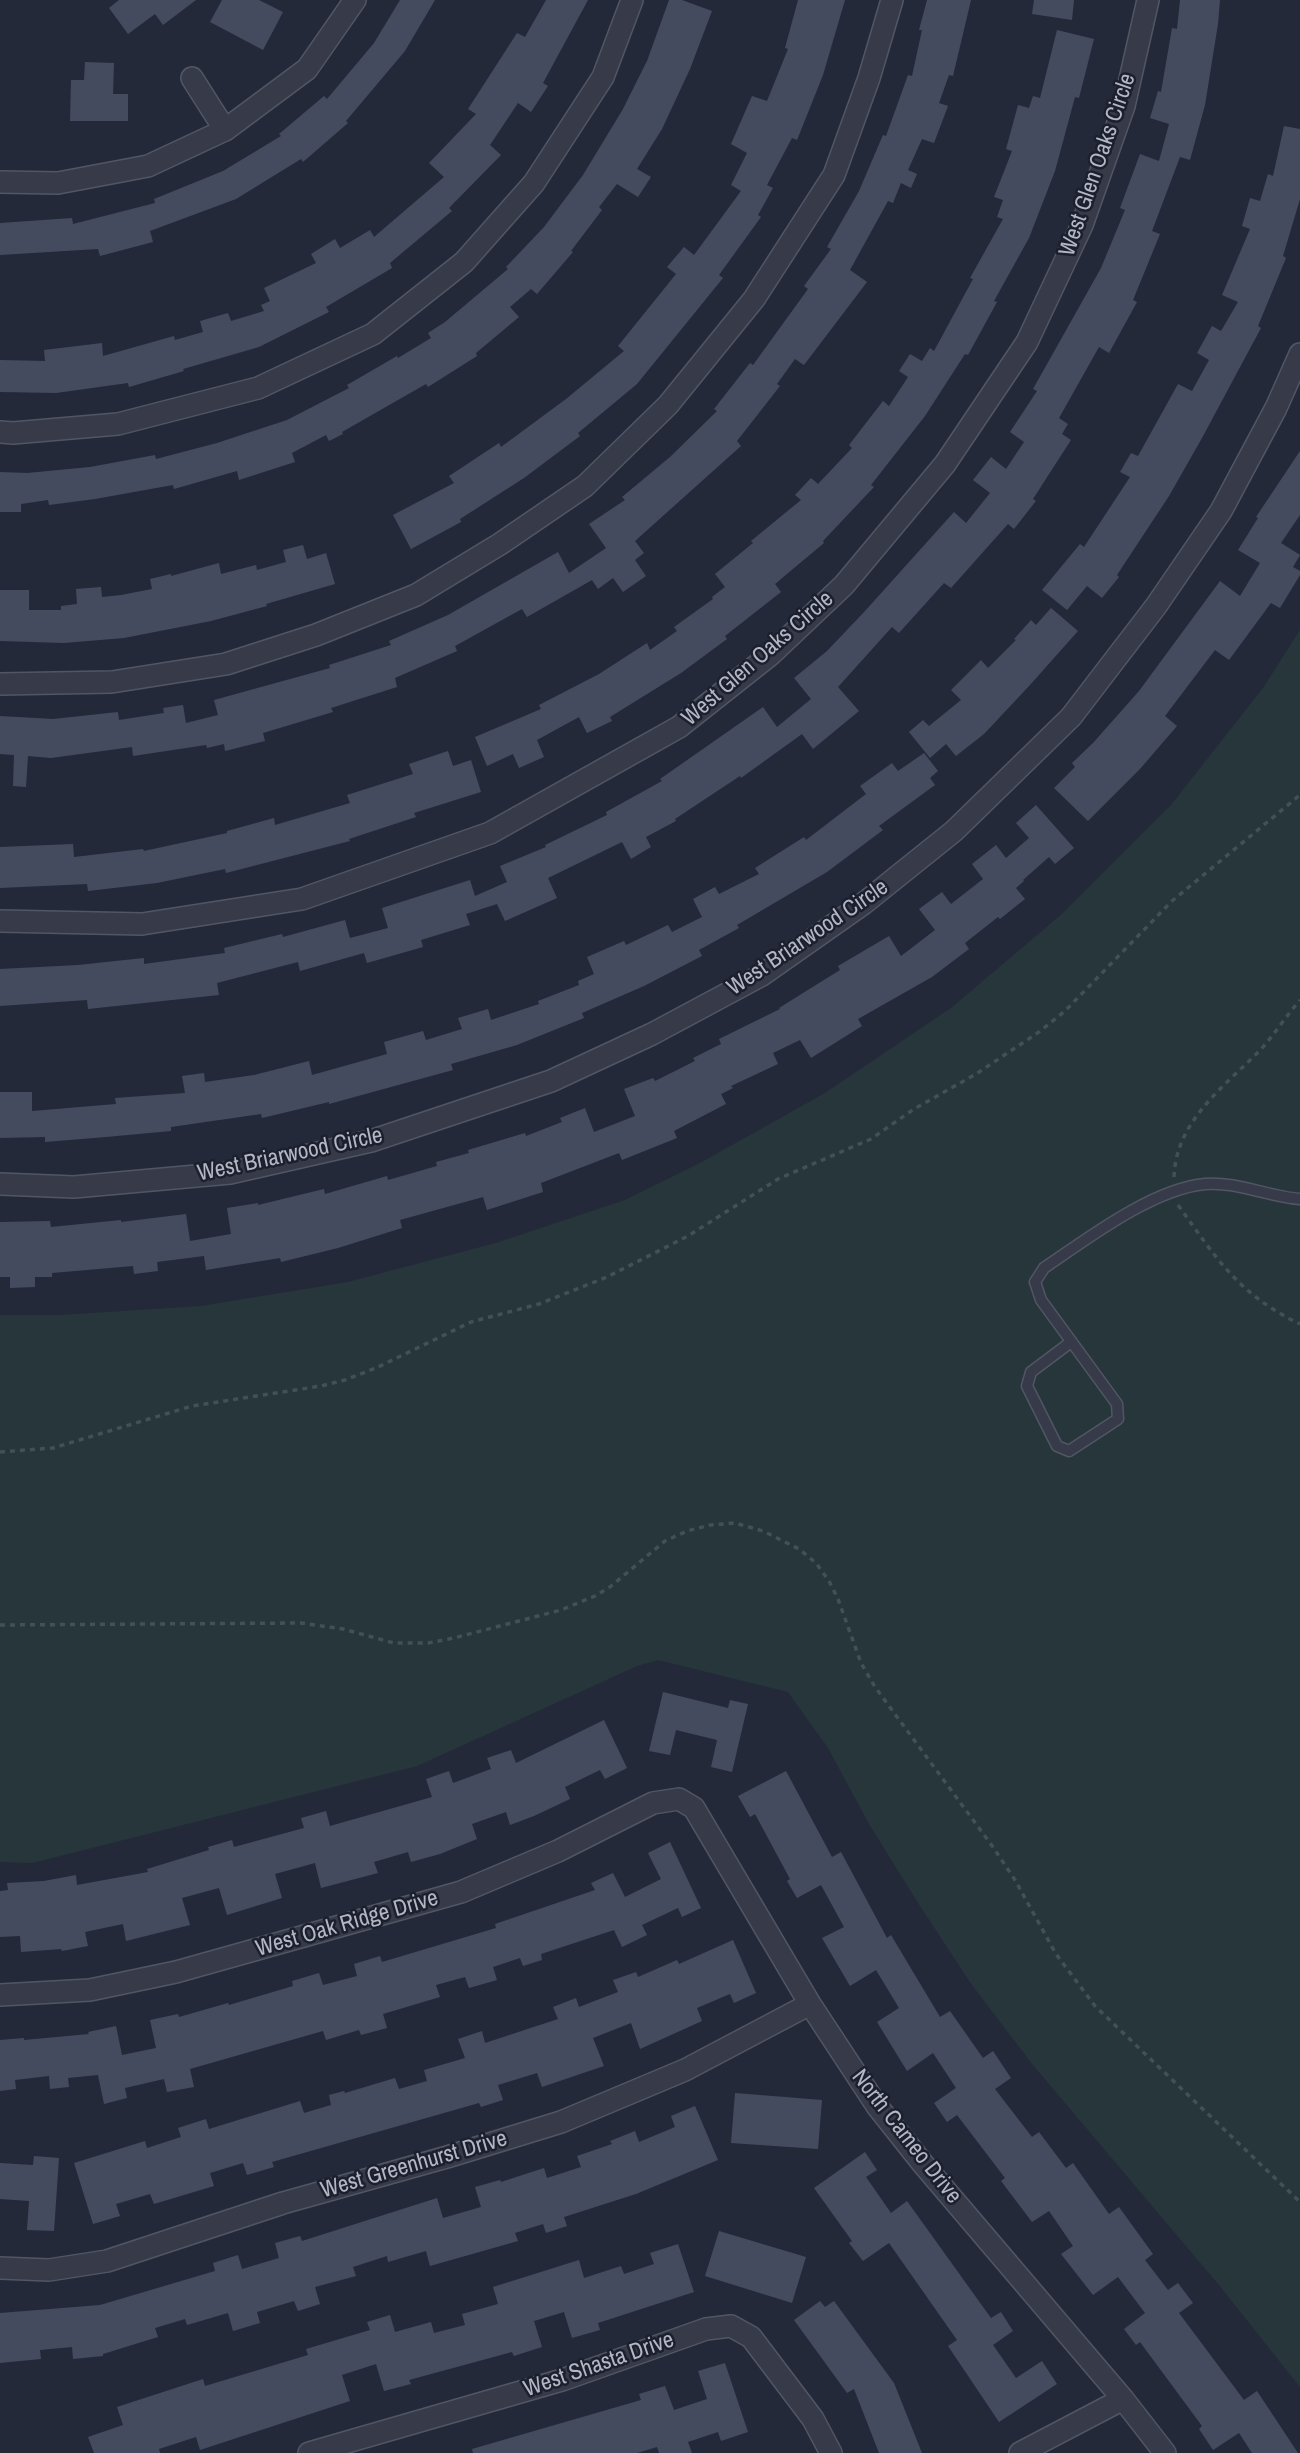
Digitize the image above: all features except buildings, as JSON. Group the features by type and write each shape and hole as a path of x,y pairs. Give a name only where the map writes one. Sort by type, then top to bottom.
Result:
{"street":[{"path":"0,182 58,183 148,166 225,130 307,69 355,0"},
{"path":"0,432 118,424 258,388 373,334 464,262 534,183 603,77 632,0"},
{"path":"0,684 125,680 226,664 316,635 416,595 500,544 585,486 668,405 754,299 834,175 869,78 892,0"},
{"name":"West Glen Oaks Circle","path":"0,921 142,924 302,899 490,833 679,727 770,655 844,585 945,464 1027,342 1082,225 1124,106 1148,0"},
{"path":"192,78 225,130"},
{"name":"West Briarwood Circle","path":"0,1184 74,1187 230,1173 371,1141 551,1081 652,1034 762,975 863,904 954,831 1071,717 1156,606 1221,510 1276,408 1300,354"},
{"name":"West Oak Ridge Drive","path":"0,1994 90,1990 176,1972 461,1892 558,1851 653,1803 679,1799"},
{"name":"North Cameo Drive","path":"679,1799 694,1808 810,2004 885,2116 1123,2399 1165,2453"},
{"name":"West Greenhurst Drive","path":"0,2267 50,2270 107,2261 283,2203 561,2122 685,2070 810,2004"},
{"name":"West Shasta Drive","path":"309,2453 562,2380 706,2329 731,2326 751,2337 813,2418 831,2453"},
{"path":"1020,2453 1123,2399"}],"lane":[{"path":"1071,1342 1031,1372 1027,1386 1058,1446 1069,1451 1118,1419 1117,1404 1041,1300 1035,1282 1044,1268 1137,1208 1174,1191 1206,1184 1300,1199"}],"path":[{"path":"0,1452 53,1448 192,1406 321,1387 376,1368 463,1325 538,1304 607,1277 688,1236 778,1179 871,1139 914,1109 976,1074 1039,1032 1066,1011 1172,901 1300,795"},
{"path":"1300,1000 1266,1044 1212,1098 1186,1129 1175,1163 1174,1191 1178,1205 1204,1244 1239,1284 1266,1305 1300,1324"},
{"path":"0,1625 301,1623 343,1629 394,1643 428,1643 561,1610 595,1596 610,1587 665,1541 687,1531 710,1525 735,1523 763,1531 799,1549 816,1563 829,1581 861,1663 876,1687 993,1847 1015,1880 1056,1954 1095,2006 1300,2202"}],"shaded area":[{"path":"1300,630 1300,2387 1219,2285 1033,2065 972,1985 869,1824 828,1748 788,1692 658,1660 637,1666 417,1766 32,1863 0,1862 0,1315 61,1315 201,1306 348,1282 496,1243 625,1200 702,1162 825,1093 951,1008 1062,914 1171,805 1263,688"}]}
